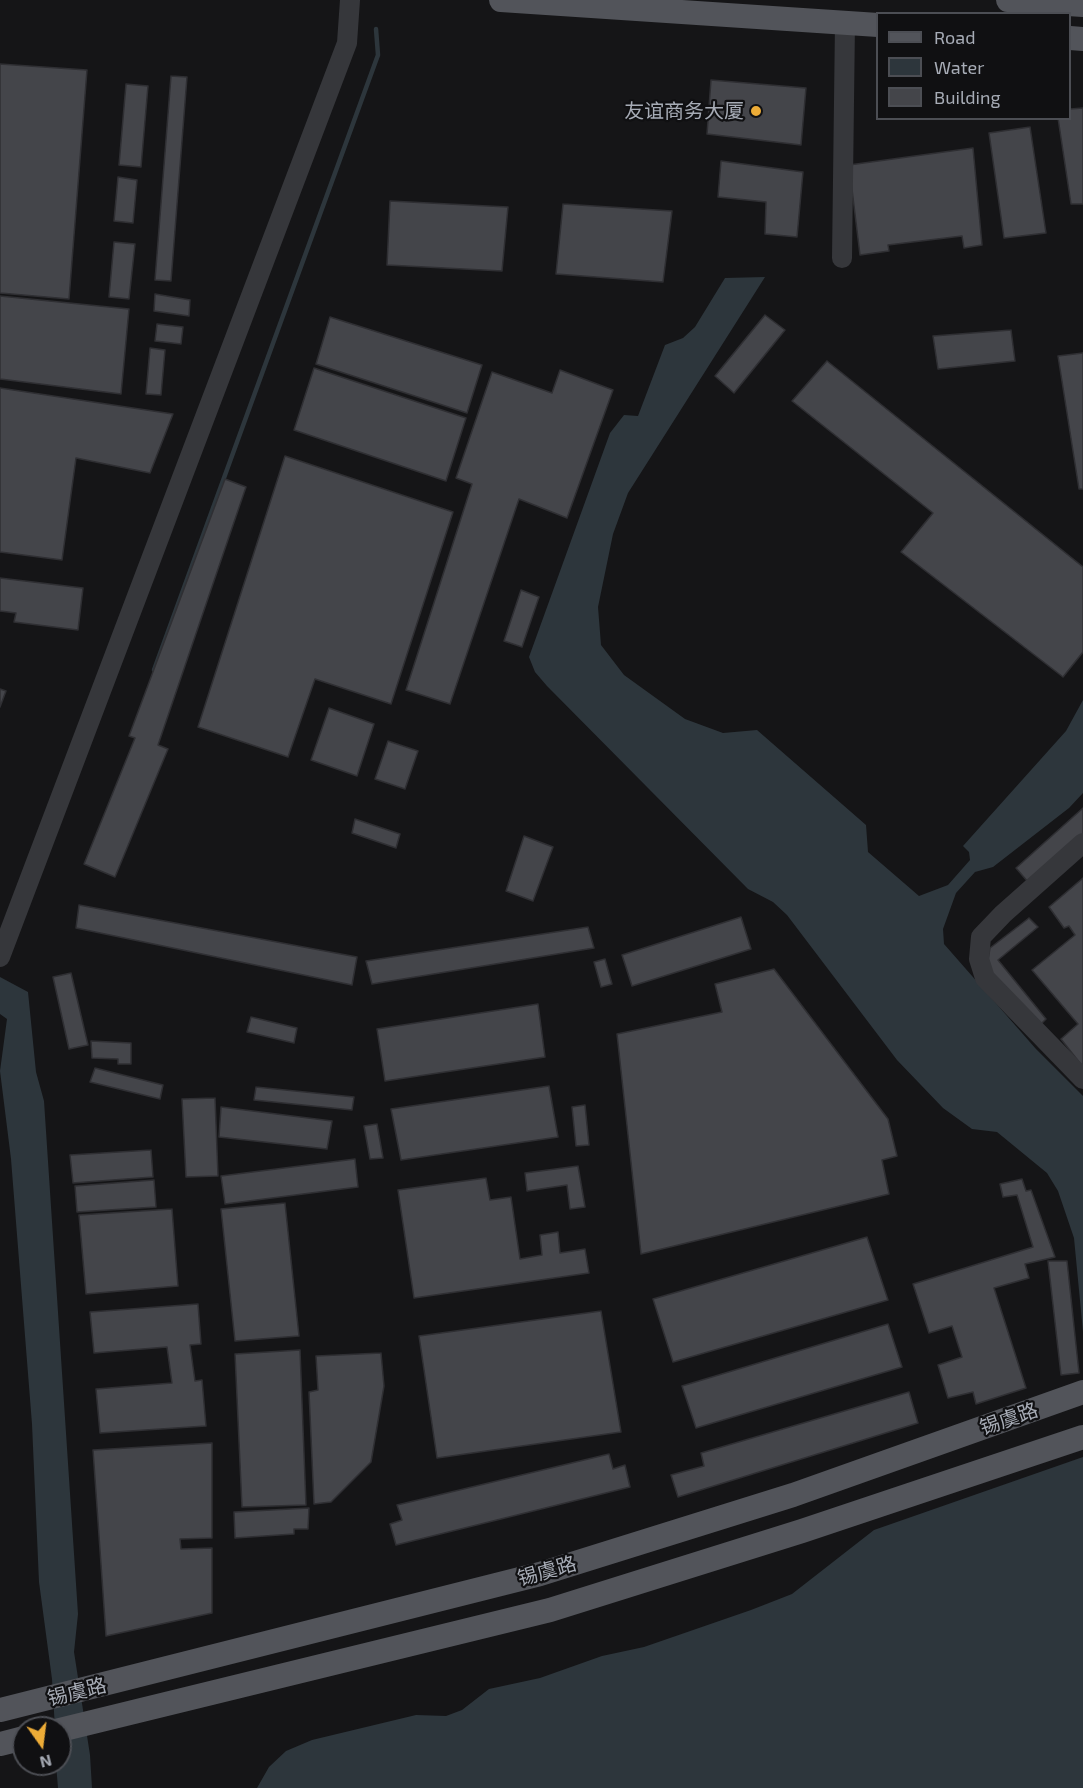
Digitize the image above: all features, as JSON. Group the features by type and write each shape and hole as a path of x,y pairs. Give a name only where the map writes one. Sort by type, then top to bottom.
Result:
{"main road":[{"path":"501,0 876,25"},
{"path":"1008,0 1083,5"},
{"name":"锡虞路","path":"9,1708 540,1574 793,1495 1083,1392"},
{"name":"锡虞路","path":"72,1727 550,1610 802,1531 1083,1437"}],"street":[{"path":"0,957 347,43 350,0"},
{"path":"842,258 846,23"},
{"path":"1083,843 1003,914 981,937 979,959 985,978 1083,1079"}],"water":[{"path":"765,277 628,493 613,534 598,607 601,645 624,675 685,719 723,733 757,730 866,825 868,852 919,896 948,885 970,860 969,852 963,846 1066,731 1083,700 1083,793 1069,808 993,867 975,872 956,893 943,929 944,944 1036,1049 1083,1096 1083,1332 1074,1238 1058,1191 1047,1173 997,1132 972,1129 943,1108 897,1060 787,915 773,902 748,889 547,686 535,672 529,657 610,433 624,415 638,416 665,345 683,338 695,327 725,278"},
{"path":"0,977 28,992 36,1072 44,1101 78,1614 74,1652 90,1755 92,1788 58,1788 57,1776 72,1776 72,1716 54,1716 52,1679 39,1582 32,1424 11,1159 0,1071 7,1019 0,1014"},
{"path":"1083,1457 1083,1788 257,1788 269,1767 286,1751 312,1740 416,1715 446,1716 462,1710 489,1689 540,1678 602,1656 644,1647 751,1610 792,1594 874,1530"}],"building":[{"path":"0,64 87,70 69,299 0,293"},
{"path":"171,76 187,77 171,281 155,280"},
{"name":"友谊商务大厦","path":"711,80 806,88 801,145 707,134"},
{"path":"126,84 148,86 141,167 119,165"},
{"path":"1083,108 1083,204 1071,204 1058,120 1071,120 1071,109"},
{"path":"1030,127 1046,233 1004,238 989,133"},
{"path":"973,148 982,245 964,248 962,236 888,245 889,251 860,255 849,165"},
{"path":"721,161 803,172 797,237 765,234 766,202 718,197"},
{"path":"118,177 137,180 133,223 114,221"},
{"path":"390,201 508,207 502,271 387,265"},
{"path":"563,204 672,211 663,282 556,274"},
{"path":"114,242 135,244 129,299 109,297"},
{"path":"155,294 190,300 189,316 154,311"},
{"path":"0,296 129,309 121,394 0,379"},
{"path":"765,315 785,330 734,393 715,376"},
{"path":"330,317 482,365 467,413 316,364"},
{"path":"157,324 183,327 181,344 155,341"},
{"path":"1011,330 1015,361 938,369 933,336"},
{"path":"150,348 165,350 161,395 146,394"},
{"path":"1083,353 1083,489 1079,489 1058,356"},
{"path":"827,361 1083,567 1083,652 1063,677 901,552 933,513 792,401"},
{"path":"314,368 466,418 446,481 294,430"},
{"path":"560,370 613,390 567,518 519,499 450,704 406,690 472,484 456,478 492,372 552,393"},
{"path":"0,388 173,414 150,473 76,458 62,560 0,552"},
{"path":"285,456 453,512 391,704 315,679 288,757 198,727"},
{"path":"225,479 246,487 158,745 168,749 115,877 84,864 135,738 129,736"},
{"path":"0,578 83,588 78,630 14,622 16,613 0,611"},
{"path":"521,590 539,597 522,647 504,641"},
{"path":"0,689 6,691 0,707"},
{"path":"329,708 374,724 357,776 311,760"},
{"path":"388,741 418,751 405,789 375,779"},
{"path":"1083,808 1083,834 1028,882 1016,868"},
{"path":"355,819 400,834 396,848 352,833"},
{"path":"524,836 553,847 533,901 506,891"},
{"path":"1083,878 1083,1067 1061,1039 1078,1024 1032,970 1075,935 1069,926 1064,928 1049,907"},
{"path":"79,905 357,957 352,985 76,928"},
{"path":"741,917 751,949 632,986 622,955"},
{"path":"1029,918 1038,927 998,960 1046,1019 1035,1030 986,973 990,948"},
{"path":"588,927 594,948 372,984 366,961"},
{"path":"605,959 612,984 601,987 594,962"},
{"path":"774,969 888,1119 897,1156 882,1160 889,1194 641,1254 617,1034 722,1012 715,984"},
{"path":"71,973 88,1045 69,1049 53,977"},
{"path":"538,1004 545,1057 385,1081 377,1029"},
{"path":"251,1017 297,1028 294,1043 247,1032"},
{"path":"91,1041 131,1043 131,1064 118,1064 118,1059 92,1058"},
{"path":"95,1068 163,1085 160,1099 90,1082"},
{"path":"549,1086 558,1137 401,1160 391,1109"},
{"path":"256,1087 354,1097 352,1110 254,1100"},
{"path":"215,1098 218,1176 186,1177 182,1099"},
{"path":"585,1105 589,1145 576,1146 572,1107"},
{"path":"221,1107 332,1121 327,1149 219,1137"},
{"path":"377,1124 383,1158 370,1159 364,1126"},
{"path":"151,1150 153,1177 73,1183 70,1155"},
{"path":"355,1159 358,1187 225,1204 221,1176"},
{"path":"578,1166 585,1207 570,1209 567,1185 527,1191 525,1173"},
{"path":"486,1178 490,1200 511,1197 520,1259 542,1255 540,1235 558,1232 560,1253 585,1249 589,1273 414,1298 398,1190"},
{"path":"1022,1179 1026,1191 1031,1190 1055,1257 1025,1264 1029,1278 994,1288 1026,1388 976,1404 973,1392 948,1398 938,1365 962,1357 952,1326 929,1333 913,1284 1033,1247 1017,1195 1003,1197 1000,1184"},
{"path":"154,1180 156,1207 77,1212 75,1186"},
{"path":"285,1203 299,1336 235,1341 221,1209"},
{"path":"172,1209 178,1286 86,1294 79,1215"},
{"path":"867,1237 888,1300 673,1362 653,1299"},
{"path":"1048,1261 1067,1261 1079,1373 1061,1375"},
{"path":"198,1304 201,1344 190,1345 195,1381 202,1380 206,1426 100,1433 96,1389 172,1383 167,1347 94,1353 90,1312"},
{"path":"601,1311 621,1432 437,1458 419,1336"},
{"path":"888,1324 902,1367 696,1428 682,1386"},
{"path":"300,1350 306,1505 242,1507 235,1354"},
{"path":"381,1353 384,1386 371,1462 331,1502 314,1504 309,1392 318,1390 316,1356"},
{"path":"909,1392 918,1423 678,1497 671,1475 704,1466 701,1453"},
{"path":"212,1443 212,1538 180,1539 181,1549 212,1548 212,1613 106,1636 93,1450"},
{"path":"609,1454 613,1469 625,1465 630,1487 396,1545 390,1524 402,1520 397,1505"},
{"path":"309,1508 308,1529 294,1529 294,1534 235,1538 234,1512"}],"waterway":[{"path":"154,670 378,55 376,29"}],"place":[{"name":"友谊商务大厦","path":"756,111"}]}
